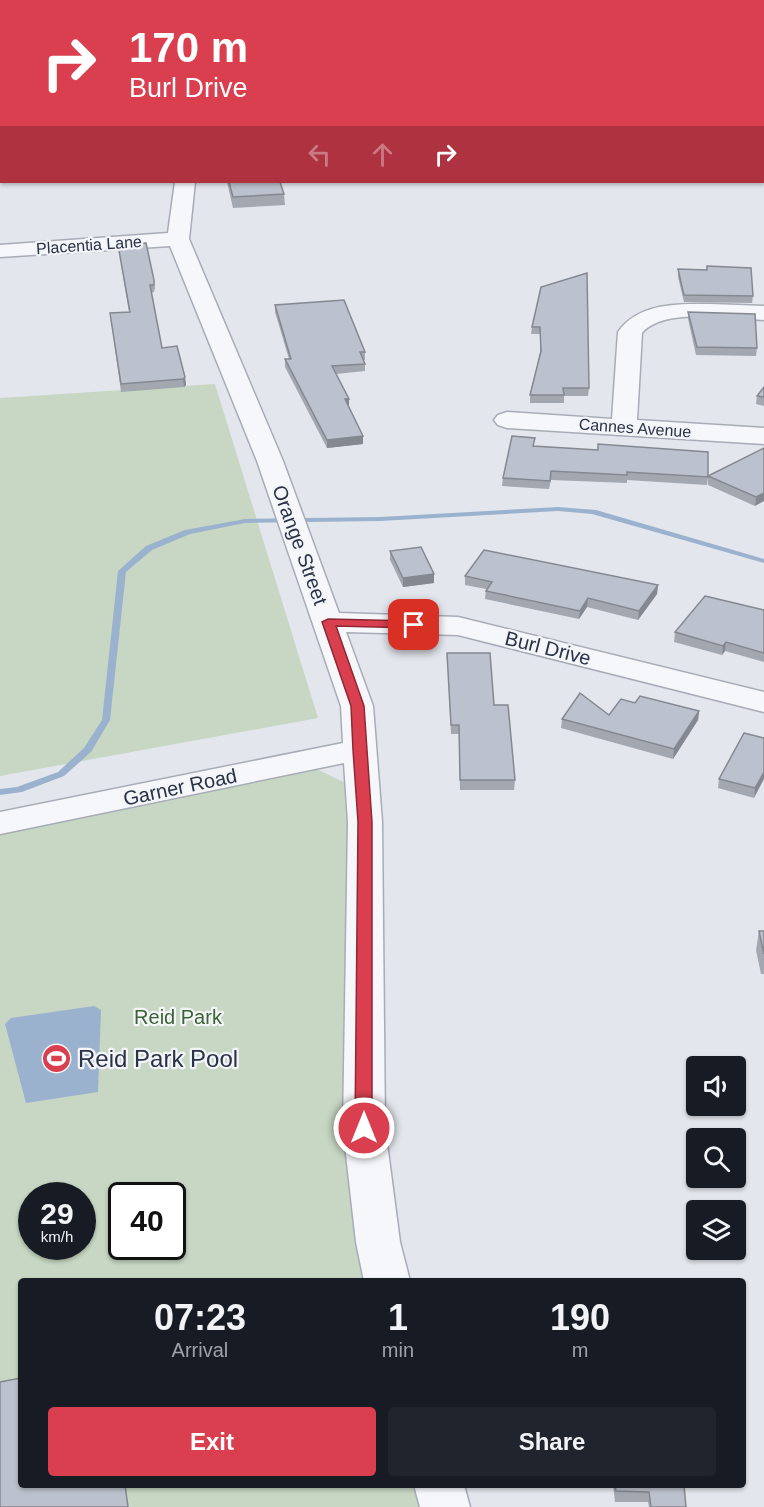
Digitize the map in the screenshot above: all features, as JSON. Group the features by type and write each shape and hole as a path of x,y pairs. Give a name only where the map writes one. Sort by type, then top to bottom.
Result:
{"street":[{"name":"Orange Street","path":"185,183 178,239 270,461 357,706 365,822 364,1128 378,1242 386,1278"},
{"name":"Placentia Lane","path":"0,251 178,239"},
{"path":"624,428 630,332 633,325 653,314 669,312 764,313"},
{"name":"Cannes Avenue","path":"507,420 764,436"},
{"name":"Burl Drive","path":"328,622 458,626 764,702"},
{"name":"Garner Road","path":"0,823 360,750"},
{"path":"440,1488 445,1507"}],"green space":[{"path":"215,384 318,718 0,776 0,398"},
{"name":"Reid Park","path":"310,766 352,786 367,1278 18,1278 18,1488 419,1488 423,1507 0,1507 0,831"}],"water":[{"name":"Reid Park Pool","path":"94,1006 101,1010 98,1092 26,1103 5,1024 11,1018"}],"building":[{"path":"229,183 280,183 284,194 233,197"},
{"path":"146,243 154,280 154,285 150,285 162,348 177,346 185,377 121,384 110,313 130,312 118,245"},
{"path":"707,266 751,268 753,296 684,295 678,269 707,270"},
{"path":"587,273 589,388 563,388 564,395 530,395 541,351 540,327 532,327 541,287"},
{"path":"344,300 365,352 360,352 365,364 332,366 349,399 345,399 363,436 327,440 285,359 291,359 275,305"},
{"path":"688,312 755,314 757,348 697,347"},
{"path":"764,387 764,397 757,396"},
{"path":"512,436 535,438 533,446 598,450 598,444 708,452 708,477 627,472 627,475 551,471 550,481 503,478"},
{"path":"764,448 764,493 756,497 708,476"},
{"path":"421,547 434,574 403,578 390,551"},
{"path":"484,550 658,585 639,611 588,598 580,611 486,591 492,582 465,576"},
{"path":"705,596 764,610 764,653 726,642 723,646 675,632"},
{"path":"447,653 490,653 494,705 508,705 515,780 460,780 459,725 451,725"},
{"path":"580,693 609,715 621,699 635,703 640,696 699,711 674,749 562,719"},
{"path":"744,733 764,738 764,772 755,788 719,779"},
{"path":"759,931 764,931 764,954"},
{"path":"18,1379 18,1488 125,1488 128,1507 0,1507 0,1382"},
{"path":"616,1488 684,1488 686,1507 651,1507 649,1492 616,1491"}],"waterway":[{"path":"0,792 19,790 61,774 88,750 106,720 122,571 149,548 188,532 245,521 380,519 558,509 593,512 764,561"}],"place":[{"name":"Reid Park Pool","path":"57,1058"}],"route":[{"path":"364,1128 365,822 357,706 328,622 414,625"}]}
